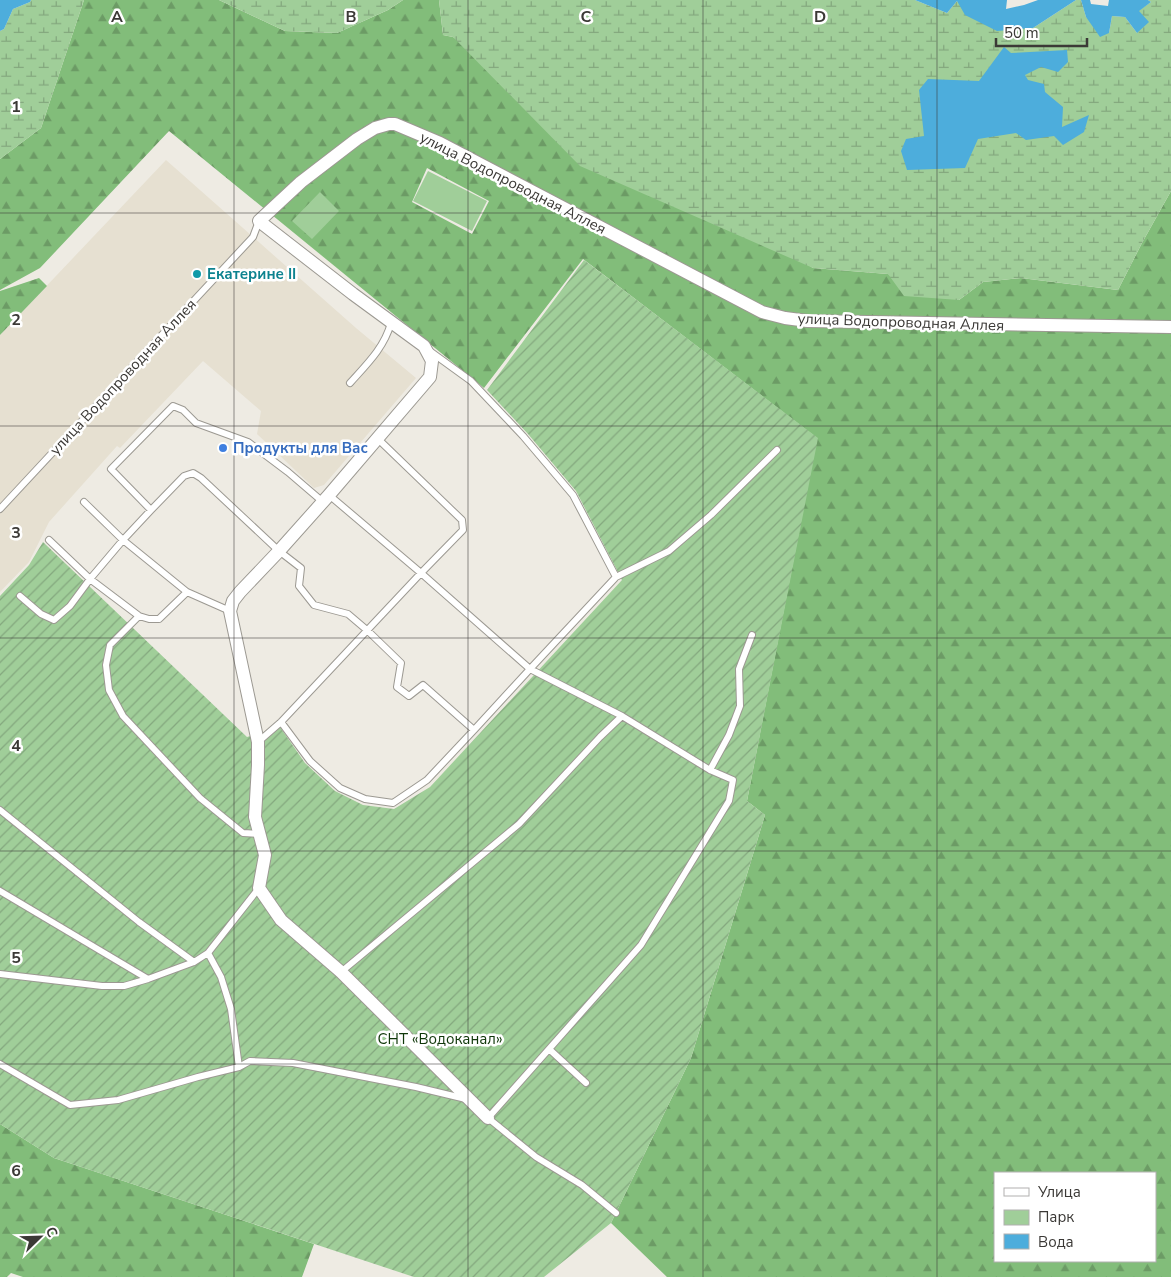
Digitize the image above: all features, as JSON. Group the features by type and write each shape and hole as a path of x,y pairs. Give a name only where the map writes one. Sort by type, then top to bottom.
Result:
{"street":[{"name":"улица Водопроводная Аллея","path":"259,221 301,182 357,139 375,128 395,124 449,147 762,312 808,321 1171,327"},
{"path":"259,221 346,289 424,346 432,361 430,377 326,499 240,592 230,611 258,742 256,817 265,855 259,888 281,920 341,972 488,1118"}],"lane":[{"name":"улица Водопроводная Аллея","path":"0,509 252,237 259,221"},
{"path":"350,383 380,348 388,335 391,323"},
{"path":"424,346 471,381 523,436 573,495 616,577"},
{"path":"151,510 111,469 173,406 183,410 196,423 248,442 326,499 421,573 530,669 622,716 710,770 733,780 729,801 641,945 488,1118 536,1157 582,1185 616,1213"},
{"path":"258,742 281,722 463,530 462,520 377,438"},
{"path":"281,722 310,761 340,788 365,799 393,803 427,780 616,577 669,551 711,515 777,450"},
{"path":"20,596 42,614 54,620 70,606 90,579 151,510 184,476 193,473 201,478 279,551 300,568 299,586 314,605 348,614 401,663 397,687 409,696 424,685 474,730"},
{"path":"84,502 123,540 186,592 230,611"},
{"path":"49,540 90,579 139,616 149,619 160,619 186,592"},
{"path":"139,616 110,645 106,664 109,690 123,716 200,798 243,832 260,834"},
{"path":"710,770 729,736 740,706 739,669 752,635"},
{"path":"341,972 519,824 622,716"},
{"path":"0,810 139,922 194,962"},
{"path":"0,974 102,986 124,986 148,979 194,962 208,953 259,888"},
{"path":"0,891 148,979"},
{"path":"208,953 221,977 231,1009 239,1067"},
{"path":"549,1049 586,1083"},
{"path":"0,1064 70,1105 118,1100 198,1076 239,1067 250,1061 292,1064 416,1087 471,1100"}],"shaded area":[{"path":"166,160 356,328 416,378 324,485 314,488 257,434 261,411 203,361 120,448 117,446 49,522 29,562 0,592 0,335"}],"green space":[{"path":"31,0 84,0 41,128 0,159 0,31 4,29 13,9"},
{"path":"84,0 219,0 285,31 337,33 388,10 403,0 439,0 443,35 453,37 813,268 888,274 959,300 983,282 1021,278 1118,290 1171,191 1171,1277 667,1277 611,1223 691,1058 765,815 747,801 817,438 583,259 484,388 169,131 40,268 0,290 0,159 41,128","holes":["427,168 489,201 472,234 412,202"]},
{"path":"219,0 403,0 388,10 337,33 285,31"},
{"path":"439,0 915,0 947,13 957,1 1033,28 1076,0 1081,0 1086,17 1109,33 1112,16 1125,17 1137,33 1138,11 1151,2 1148,0 1171,0 1171,191 1118,290 1021,278 983,282 959,300 904,296 888,274 813,268 580,166 453,37 443,35"},
{"path":"428,171 487,201 472,231 413,201"},
{"path":"320,192 339,211 312,239 292,221"},
{"name":"СНТ «Водоканал»","path":"584,260 818,438 747,801 765,815 691,1058 611,1223 544,1277 414,1277 54,1158 0,1124 0,596 29,565 43,542 247,737 280,727 305,763 335,791 363,805 394,809 430,787 622,580 576,491 528,434 487,390"},
{"path":"39,278 47,286 0,335 0,291"},
{"path":"0,1124 54,1158 314,1244 302,1277 23,1277 11,1273 7,1277 0,1277"}],"water":[{"path":"0,0 31,0 13,9 4,29 0,31"},
{"path":"915,0 1007,0 1006,9 1038,0 1076,0 1033,28 997,31 965,15 957,1 947,13"},
{"path":"1081,0 1090,0 1091,4 1108,6 1109,0 1148,0 1151,2 1139,11 1149,22 1137,33 1125,17 1112,16 1109,33 1100,37 1086,17"},
{"path":"1004,47 1011,53 1067,50 1068,62 1058,72 1041,67 1025,75 1028,80 1044,84 1045,92 1063,107 1062,127 1089,115 1084,132 1063,145 1054,136 1026,140 1016,133 978,139 965,168 907,170 901,151 906,139 924,136 919,90 928,79 979,81"}],"place":[{"name":"Екатерине II","path":"197,274"},
{"name":"Продукты для Вас","path":"223,448"}]}
